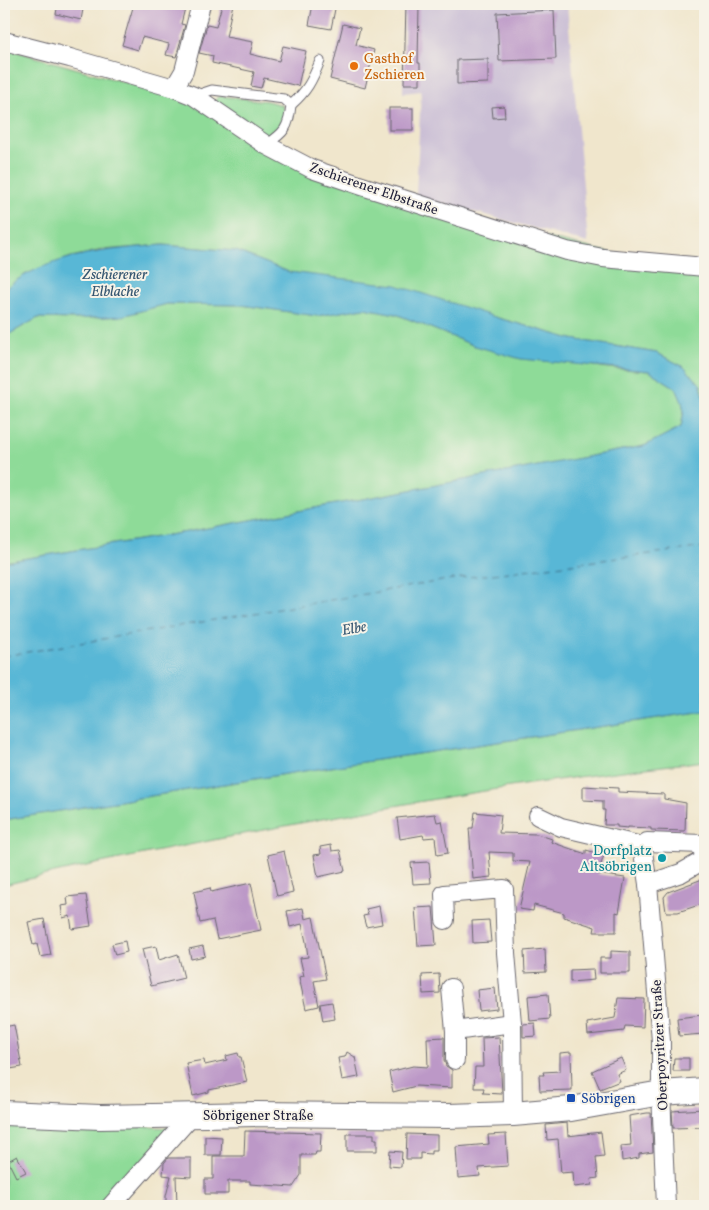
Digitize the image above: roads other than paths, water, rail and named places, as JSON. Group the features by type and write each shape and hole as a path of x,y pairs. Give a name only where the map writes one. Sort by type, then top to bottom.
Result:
{"street":[{"path":"174,88 184,71 201,4"},
{"name":"Zschierener Elbstraße","path":"4,41 82,61 174,88 194,96 266,146 312,169 567,251 603,258 705,267"},
{"path":"538,816 561,827 642,846 647,842 702,844 704,860 680,873 648,884"},
{"name":"Oberpoyritzer Straße","path":"642,846 648,884 661,1041 661,1093 666,1206"},
{"path":"446,920 444,894 504,889 506,954 512,1023 513,1114"},
{"path":"451,988 455,1031 455,1060"},
{"path":"455,1031 512,1023"},
{"name":"Söbrigener Straße","path":"4,1113 100,1117 257,1114 402,1116 513,1114 571,1108 661,1093 705,1090"},
{"path":"111,1206 192,1115"}],"lane":[{"path":"266,146 282,135 290,116 291,105 304,93 320,61"},
{"path":"194,96 212,90 284,99 291,105"}],"water":[{"path":"163,245 236,251 289,272 396,285 498,318 572,339 657,353 684,367 701,385 705,405 705,711 304,771 4,820 4,562 187,532 644,446 681,427 684,411 676,388 649,371 521,359 475,346 396,314 364,308 317,316 241,305 167,304 122,316 75,319 38,318 4,337 4,289 24,276 43,267 77,256 111,250"}],"place":[{"name":"Gasthof Zschieren","path":"354,66"},
{"name":"Dorfplatz Altsöbrigen","path":"662,858"},
{"name":"Söbrigen","path":"571,1098"}],"water label":[{"name":"Zschierener Elblache","path":"115,282"},
{"name":"Elbe","path":"354,628"}]}
